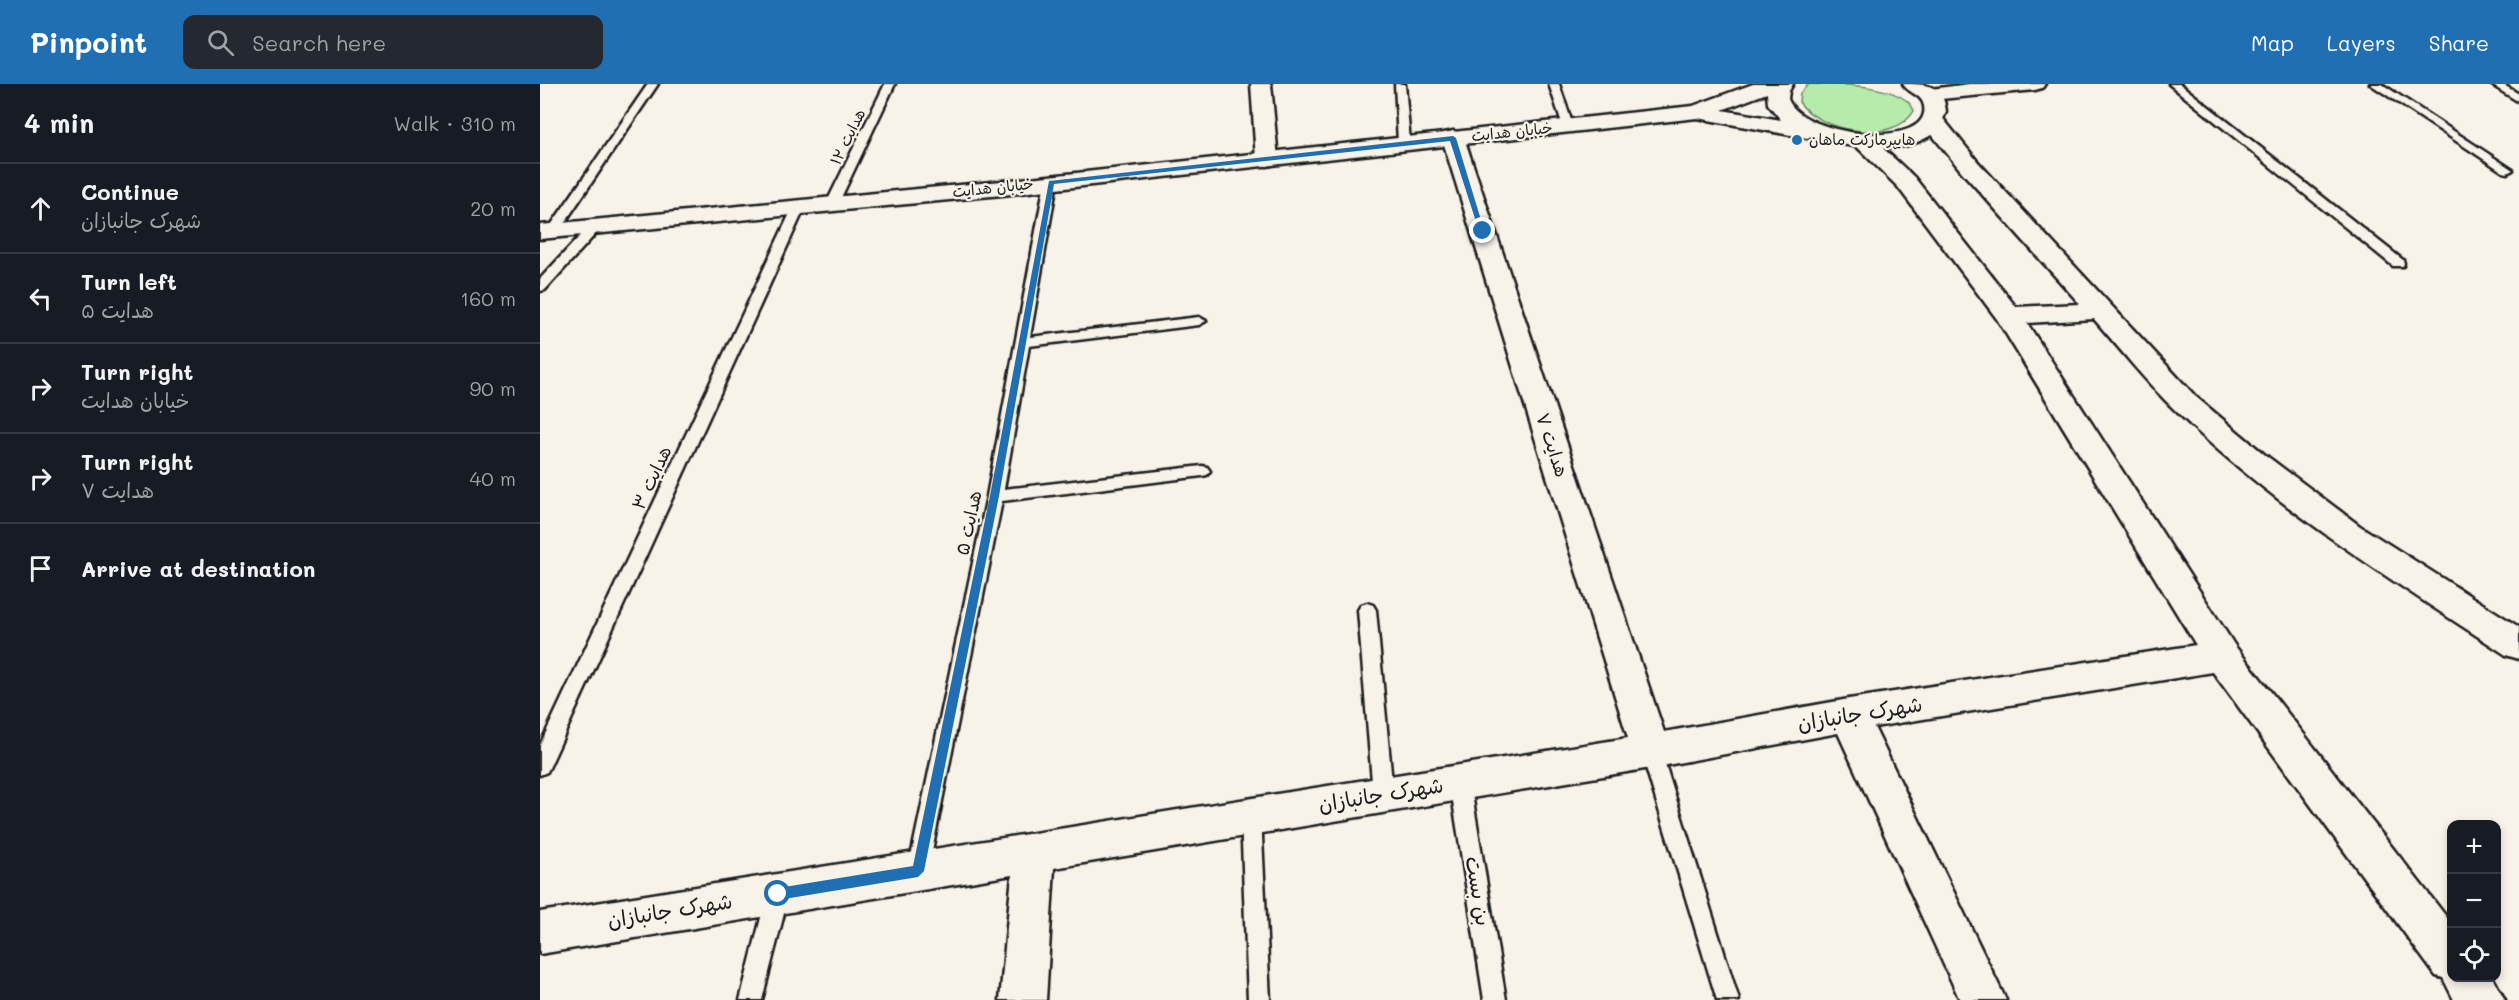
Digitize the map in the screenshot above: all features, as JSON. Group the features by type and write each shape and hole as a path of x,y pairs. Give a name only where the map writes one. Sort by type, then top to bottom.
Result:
{"street":[{"path":"1261,84 1267,159"},
{"path":"1696,112 1773,84"},
{"path":"1783,84 1777,99 1782,111 1796,122 1816,132"},
{"path":"1922,89 2035,84"},
{"path":"1696,112 1863,142 1887,141 1908,137 1924,130 1933,121 1936,110 1922,89"},
{"name":"خیابان هدایت","path":"547,231 1051,182 1696,112"},
{"path":"1933,121 1970,167 2186,404 2253,462 2349,536 2519,645"},
{"name":"هدایت ۷","path":"1453,138 1651,751"},
{"path":"1863,142 1906,182 2009,316 2222,657 2447,955"},
{"path":"2009,316 2099,311"},
{"name":"شهرک جانبازان","path":"540,933 1651,751 1849,715 2222,657"},
{"path":"1849,715 1983,1000"},
{"path":"1023,1000 1035,851"},
{"path":"2468,982 2482,1000"}],"lane":[{"path":"547,231 653,84"},
{"name":"هدایت ۱۲","path":"832,204 890,84"},
{"path":"1400,84 1404,143"},
{"path":"1554,84 1568,126"},
{"path":"2174,84 2398,263"},
{"path":"2375,84 2508,170"},
{"path":"2495,84 2519,99"},
{"name":"هدایت ۵","path":"918,871 995,496 1051,182"},
{"name":"هدایت ۳","path":"540,766 799,207"},
{"path":"540,287 595,227"},
{"path":"1024,342 1199,321"},
{"path":"995,496 1202,471"},
{"path":"1368,610 1383,794"},
{"path":"1651,751 1728,1000"},
{"name":"بن بست","path":"1460,782 1495,1000"},
{"path":"1251,816 1259,1000"},
{"path":"751,1000 778,894"}],"green space":[{"path":"1809,84 1853,85 1885,91 1898,95 1908,102 1914,111 1904,122 1890,128 1874,131 1839,127 1823,121 1799,102 1800,93"}],"place":[{"name":"هایپرمارکت ماهان","path":"1797,140"}],"route":[{"path":"778,894 918,871 995,496 1051,182 1453,138 1483,231"}]}
